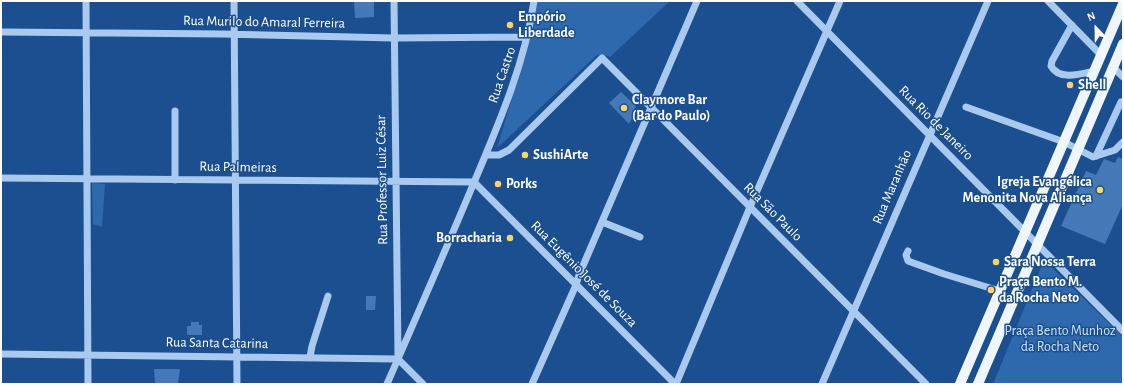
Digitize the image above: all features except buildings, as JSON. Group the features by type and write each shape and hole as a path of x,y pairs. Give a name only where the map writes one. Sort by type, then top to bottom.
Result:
{"main road":[{"path":"960,384 1123,4"},
{"path":"978,384 1123,44"}],"street":[{"path":"86,1 88,384"},
{"path":"234,1 237,384"},
{"name":"Rua Professor Luiz César","path":"394,1 398,359"},
{"name":"Rua Castro","path":"388,384 486,156 514,82 528,37 534,1"},
{"path":"532,384 576,285 697,1"},
{"name":"Rua Rio de Janeiro","path":"797,1 1123,331"},
{"path":"675,384 840,1"},
{"name":"Rua Maranhão","path":"822,384 929,134 988,1"},
{"path":"1048,1 1101,55"},
{"path":"1072,25 1052,61 1051,66 1053,71 1062,75 1077,75 1094,71"},
{"name":"Rua Murilo do Amaral Ferreira","path":"1,32 235,34 394,38 528,37"},
{"name":"Rua São Paulo","path":"486,156 499,155 509,150 602,58 926,384"},
{"path":"1113,67 1123,77"},
{"path":"1096,156 1121,102 1123,103"},
{"path":"966,107 1064,142 1093,157 1115,150 1123,142"},
{"path":"175,111 175,180"},
{"name":"Rua Palmeiras","path":"1,178 474,182"},
{"name":"Rua Eugênio José de Souza","path":"474,182 675,384"},
{"path":"602,222 640,237"},
{"path":"908,252 906,256 908,262 1000,291"},
{"path":"310,357 328,296"},
{"name":"Rua Santa Catarina","path":"1,354 398,359"},
{"path":"398,359 423,384"}],"green space":[{"path":"537,1 670,1 610,57 601,54 596,56 497,148 533,28"},
{"path":"92,183 105,184 102,227 93,224"},
{"name":"Praça Bento Munhoz da Rocha Neto","path":"1044,260 1123,337 1123,384 993,384"}],"place":[{"name":"Empório Liberdade","path":"510,25"},
{"name":"Shell","path":"1070,85"},
{"name":"Claymore Bar (Bar do Paulo)","path":"624,108"},
{"name":"SushiArte","path":"525,155"},
{"name":"Porks","path":"498,184"},
{"name":"Igreja Evangélica Menonita Nova Aliança","path":"1100,190"},
{"name":"Borracharia","path":"510,238"},
{"name":"Sara Nossa Terra","path":"996,262"},
{"name":"Praça Bento M. da Rocha Neto","path":"991,290"}]}
